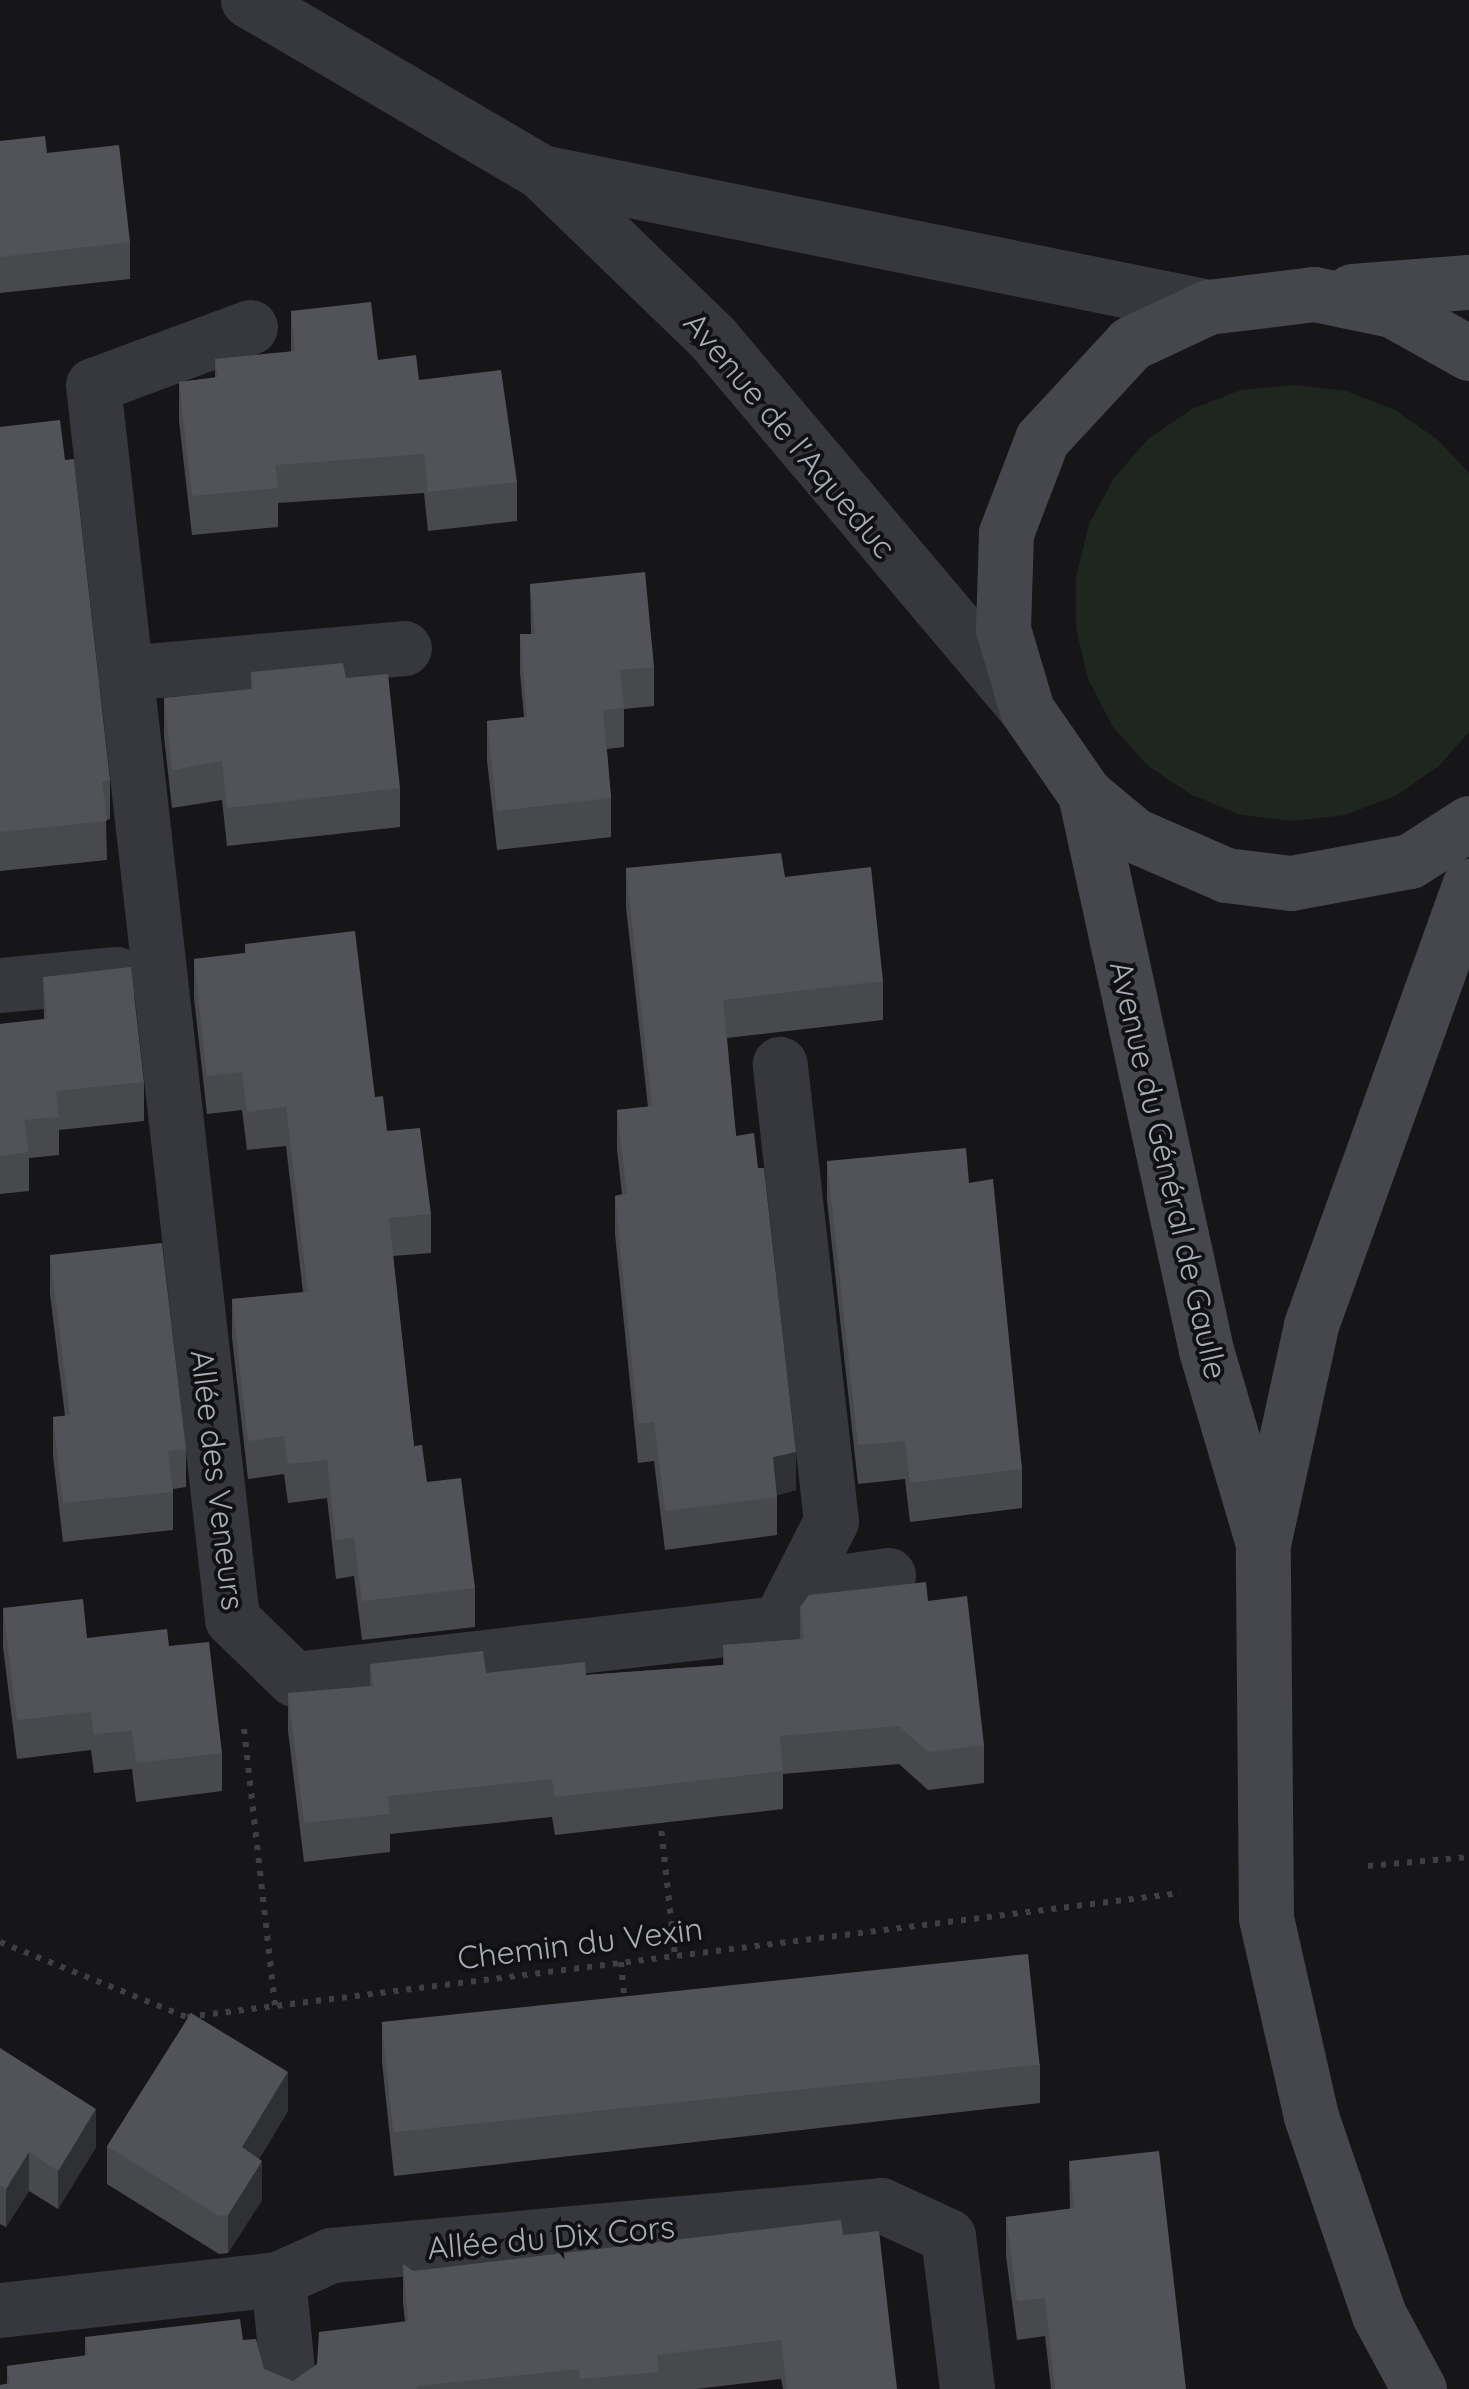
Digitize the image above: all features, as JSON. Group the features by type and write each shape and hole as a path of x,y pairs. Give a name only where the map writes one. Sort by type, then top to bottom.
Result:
{"street":[{"name":"Avenue de l'Aqueduc","path":"248,0 541,172 712,337 1026,710"},
{"name":"Avenue de l'Aqueduc","path":"541,172 1208,307"},
{"path":"1469,282 1208,307 1132,343 1042,439 1006,533 1004,629 1026,710 1085,794 1134,835 1226,875 1291,883 1410,861 1469,823"},
{"path":"1314,294 1392,310 1469,353"},
{"name":"Allée des Veneurs","path":"250,326 93,385 232,1619 294,1679 641,1642 779,1623 831,1520 780,1064"},
{"path":"124,673 404,648"},
{"name":"Avenue du Général de Gaulle","path":"1085,794 1206,1350 1263,1544"},
{"name":"Avenue du Général de Gaulle","path":"1419,2389 1379,2315 1311,2116 1266,1918 1263,1544 1311,1324 1469,886"},
{"path":"0,985 158,970"},
{"path":"798,1588 888,1575"},
{"name":"Allée du Dix Cors","path":"0,2310 278,2279 331,2255 882,2205 948,2236 967,2389"},
{"path":"278,2279 289,2389"}],"path":[{"path":"264,1650 242,1710 275,2006"},
{"path":"658,1799 675,1956"},
{"path":"1368,1866 1469,1857"},
{"name":"Chemin du Vexin","path":"0,1942 186,2017 1180,1892"},
{"path":"621,1962 626,2020"}],"shaded area":[{"path":"1294,385 1346,391 1395,410 1438,440 1469,473 1469,732 1439,766 1395,796 1345,815 1293,821 1241,815 1192,795 1148,766 1113,727 1088,679 1076,628 1076,577 1089,524 1114,478 1148,439 1192,409 1241,390"}],"building":[{"path":"45,136 47,153 119,145 130,242 0,257 0,141"},
{"path":"371,302 378,360 416,355 419,380 501,370 517,482 428,492 424,454 275,465 278,488 192,496 179,382 218,377 215,359 295,351 291,311"},
{"path":"60,420 65,460 74,459 110,780 102,782 107,821 0,832 0,427"},
{"path":"645,572 654,667 620,670 624,708 603,710 611,798 497,811 487,721 527,717 520,634 535,634 530,584"},
{"path":"343,663 346,678 388,674 400,788 227,808 222,761 172,770 164,698 253,689 251,672"},
{"path":"781,853 785,877 871,867 883,981 723,1000 736,1136 754,1133 758,1168 764,1168 796,1452 773,1457 777,1497 665,1511 654,1422 638,1424 615,1196 627,1194 617,1110 652,1106 626,868"},
{"path":"355,931 375,1097 383,1096 387,1131 420,1128 431,1214 389,1218 414,1446 422,1445 427,1482 461,1478 475,1588 362,1601 354,1537 336,1540 327,1460 288,1464 284,1436 248,1441 232,1299 308,1292 286,1107 247,1112 242,1072 207,1076 194,959 246,953 245,944"},
{"path":"131,967 144,1082 56,1091 59,1117 24,1120 29,1152 0,1156 0,1024 47,1019 43,977"},
{"path":"966,1148 969,1183 993,1179 1022,1469 910,1483 905,1441 858,1445 827,1161"},
{"path":"162,1243 186,1449 168,1451 173,1492 63,1503 53,1417 70,1415 50,1255"},
{"path":"926,1582 928,1601 967,1596 984,1745 928,1752 899,1726 780,1736 783,1771 555,1797 552,1779 388,1796 390,1814 304,1823 288,1693 373,1686 370,1664 483,1651 486,1673 585,1662 586,1675 725,1665 723,1645 804,1639 800,1607 809,1595"},
{"path":"83,1599 87,1638 167,1629 169,1646 209,1642 222,1753 136,1763 132,1731 94,1734 91,1712 17,1720 3,1608"},
{"path":"1028,1954 1040,2064 393,2132 382,2022"},
{"path":"191,2013 288,2072 242,2147 262,2161 228,2215 219,2216 107,2146"},
{"path":"0,2048 96,2109 58,2171 29,2152 6,2189 0,2185"},
{"path":"1159,2151 1186,2389 1055,2389 1045,2298 1017,2301 1006,2217 1074,2208 1069,2161"},
{"path":"841,2220 843,2235 879,2231 897,2389 787,2389 781,2340 657,2355 659,2372 580,2379 579,2369 416,2386 417,2389 0,2389 0,2385 10,2383 7,2366 88,2355 85,2337 240,2319 243,2340 256,2339 264,2369 293,2381 317,2364 319,2332 408,2321 403,2264 413,2271"}]}
